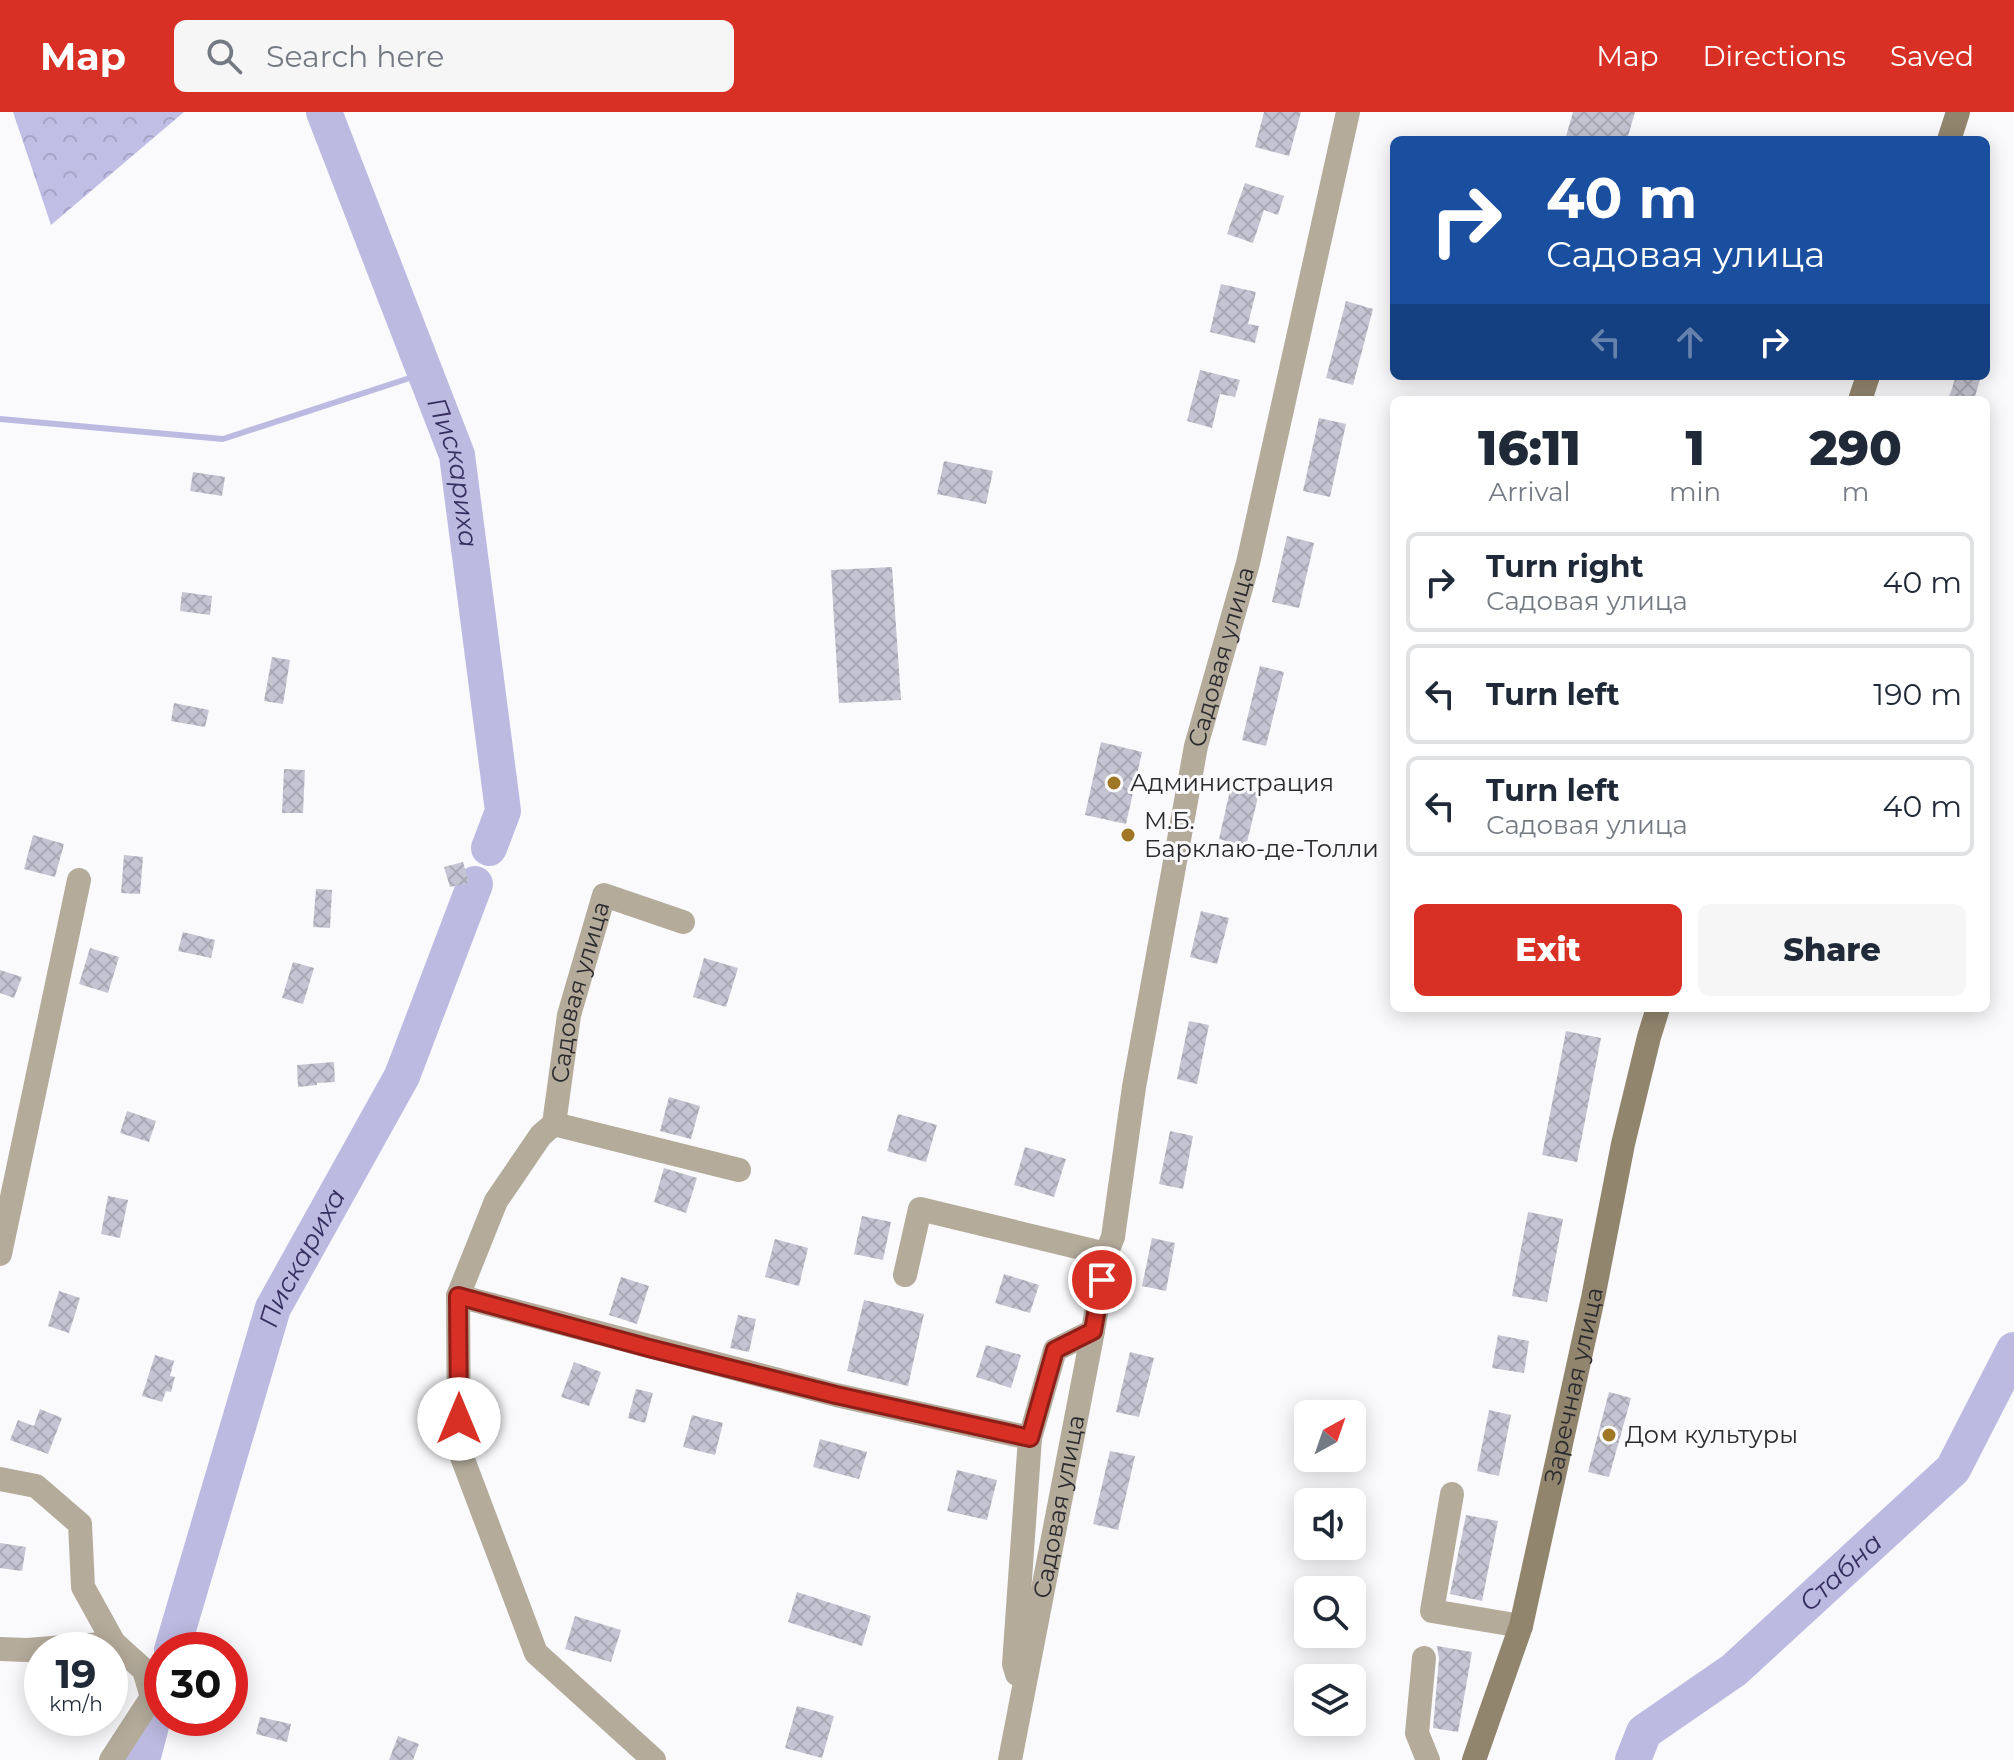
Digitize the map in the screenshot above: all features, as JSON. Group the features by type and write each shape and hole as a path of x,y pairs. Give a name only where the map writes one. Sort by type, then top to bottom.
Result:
{"street":[{"name":"Садовая улица","path":"1010,1760 1106,1254 1113,1237 1134,1087 1196,746 1248,563 1348,112"},
{"path":"1950,136 1958,112"},
{"path":"0,1254 79,880"},
{"name":"Садовая улица","path":"554,1124 569,1015 604,895 683,922"},
{"name":"Заречная улица","path":"1474,1760 1521,1626 1593,1298 1623,1144 1657,1012"},
{"path":"654,1760 536,1653 459,1449 458,1296 496,1201 541,1135 554,1124 739,1170"},
{"path":"905,1275 920,1209 1106,1254"},
{"name":"Садовая улица","path":"458,1296 836,1395 1030,1438"},
{"path":"1023,1692 1014,1664 1030,1438 1055,1350 1093,1331"},
{"path":"0,1479 36,1486 80,1524 83,1587 108,1632"},
{"path":"1452,1494 1432,1611 1521,1626"},
{"path":"0,1649 24,1650"},
{"path":"128,1656 144,1670 152,1697 128,1734"},
{"path":"1424,1658 1417,1733 1428,1760"},
{"path":"111,1760 127,1736"}],"green space":[{"path":"13,112 184,112 51,225"}],"building":[{"path":"1264,112 1301,112 1289,156 1255,147"},
{"path":"1573,112 1635,112 1628,136 1566,136"},
{"path":"1245,183 1284,196 1278,215 1264,210 1253,243 1227,234"},
{"path":"1221,284 1256,292 1248,324 1259,326 1255,343 1210,332"},
{"path":"1346,301 1373,309 1353,385 1326,378"},
{"path":"1200,370 1240,380 1235,397 1220,394 1212,428 1187,421"},
{"path":"1955,380 1980,380 1975,396 1949,396"},
{"path":"1319,418 1346,424 1330,497 1303,491"},
{"path":"944,461 993,471 986,504 937,494"},
{"path":"193,472 225,477 222,496 190,491"},
{"path":"1287,536 1314,543 1299,608 1272,602"},
{"path":"892,567 901,700 839,703 831,570"},
{"path":"182,592 212,596 210,615 180,611"},
{"path":"272,657 290,660 283,704 264,701"},
{"path":"1260,666 1284,672 1266,746 1242,740"},
{"path":"174,703 209,710 205,727 171,721"},
{"name":"Администрация","path":"1101,742 1142,752 1126,824 1085,815"},
{"path":"284,769 305,770 303,813 282,813"},
{"path":"1231,786 1259,793 1246,846 1219,839"},
{"path":"33,835 64,844 55,877 24,869"},
{"path":"124,855 143,857 140,894 121,893"},
{"path":"463,862 469,883 450,887 444,867"},
{"path":"316,889 332,890 330,928 313,927"},
{"path":"1201,911 1229,918 1217,964 1190,957"},
{"path":"183,932 215,940 211,958 178,951"},
{"path":"90,948 119,957 108,993 79,984"},
{"path":"704,958 738,968 726,1007 693,997"},
{"path":"293,962 314,968 303,1004 282,998"},
{"path":"0,970 22,977 14,998 0,993"},
{"path":"1189,1021 1209,1025 1197,1084 1177,1079"},
{"path":"1566,1031 1601,1038 1577,1162 1542,1155"},
{"path":"334,1062 335,1082 298,1087 297,1065"},
{"path":"669,1097 700,1106 691,1139 660,1131"},
{"path":"127,1111 156,1121 149,1142 120,1133"},
{"path":"898,1114 937,1125 926,1162 887,1151"},
{"path":"1170,1131 1193,1136 1183,1189 1159,1184"},
{"path":"1025,1147 1066,1159 1054,1197 1014,1185"},
{"path":"664,1168 697,1178 686,1213 654,1202"},
{"path":"108,1196 128,1200 120,1238 101,1234"},
{"path":"1528,1212 1563,1219 1547,1302 1512,1296"},
{"path":"862,1216 891,1222 883,1260 854,1254"},
{"path":"1152,1238 1175,1243 1166,1291 1142,1286"},
{"path":"775,1239 808,1248 799,1286 765,1277"},
{"path":"1004,1274 1039,1285 1030,1313 995,1303"},
{"path":"621,1277 649,1286 637,1324 609,1315"},
{"path":"59,1291 80,1298 69,1333 48,1326"},
{"path":"864,1300 924,1314 908,1386 847,1371"},
{"path":"738,1315 756,1319 749,1352 730,1348"},
{"path":"1498,1335 1529,1341 1524,1373 1492,1368"},
{"path":"986,1345 1021,1355 1011,1388 976,1377"},
{"path":"1130,1352 1154,1358 1139,1417 1116,1412"},
{"path":"155,1355 174,1361 170,1376 175,1377 171,1392 166,1391 162,1402 142,1396"},
{"path":"574,1362 601,1372 589,1406 561,1397"},
{"path":"636,1389 653,1393 645,1423 628,1418"},
{"name":"Дом культуры","path":"1609,1392 1631,1398 1609,1477 1588,1472"},
{"path":"40,1409 62,1418 48,1454 10,1440 18,1420 34,1426"},
{"path":"1489,1410 1511,1415 1499,1476 1477,1471"},
{"path":"692,1415 723,1423 715,1455 683,1447"},
{"path":"820,1439 867,1452 859,1479 813,1467"},
{"path":"1110,1451 1135,1456 1118,1530 1093,1524"},
{"path":"957,1470 997,1480 987,1520 947,1511"},
{"path":"1466,1515 1498,1521 1482,1601 1450,1594"},
{"path":"0,1543 26,1547 22,1571 0,1568"},
{"path":"797,1592 871,1616 862,1646 788,1622"},
{"path":"575,1616 621,1630 611,1662 565,1649"},
{"path":"1437,1646 1472,1652 1458,1732 1433,1728 1439,1659"},
{"path":"797,1706 834,1716 822,1758 785,1748"},
{"path":"260,1717 291,1724 287,1742 256,1734"},
{"path":"398,1736 419,1744 413,1760 389,1760"}],"waterway":[{"name":"Пискариха","path":"324,112 457,455 503,811 489,848"},
{"path":"0,419 223,439 425,373"},
{"name":"Пискариха","path":"177,1632 273,1308 402,1076 475,884"},
{"name":"Стабна","path":"1633,1760 1644,1732 1734,1670 1953,1469 2014,1350"},
{"name":"Пискариха","path":"142,1760 148,1736"}],"place":[{"name":"Администрация","path":"1114,783"},
{"name":"М.Б. Барклаю-де-Толли","path":"1128,835"},
{"name":"Дом культуры","path":"1609,1435"}],"route":[{"path":"459,1419 458,1296 836,1395 1030,1438 1055,1350 1093,1331 1102,1280"}]}
